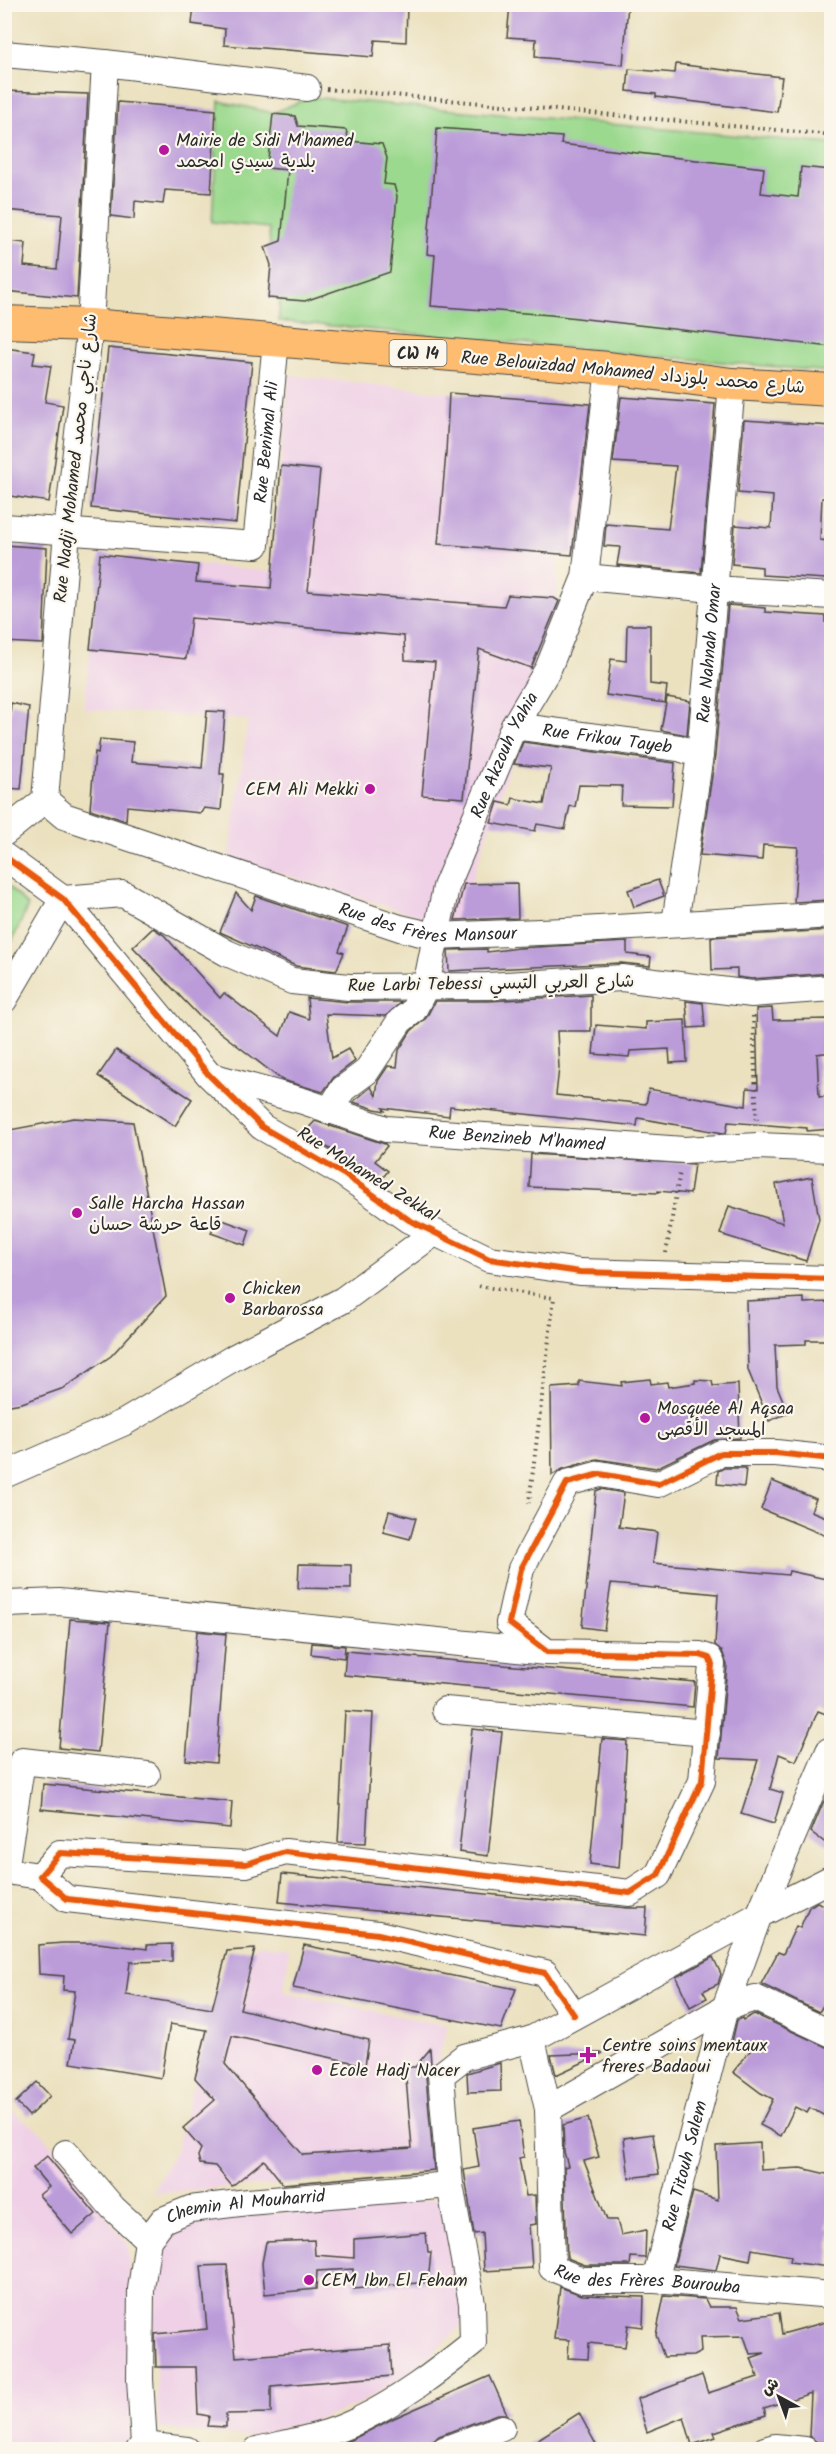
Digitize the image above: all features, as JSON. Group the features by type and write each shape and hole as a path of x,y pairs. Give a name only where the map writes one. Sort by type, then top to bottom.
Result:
{"main road":[{"name":"Rue Belouizdad Mohamed شارع محمد بلوزداد","path":"4,322 90,325 609,368 732,384 831,390"}],"street":[{"path":"4,54 105,63 307,88"},
{"name":"Rue Nadji Mohamed شارع ناجي محمد","path":"45,800 67,532 90,325 105,63"},
{"name":"Rue Benimal Ali","path":"67,532 256,545 276,341"},
{"name":"Rue Akzouh Yahia","path":"329,1111 343,1089 366,1072 400,1021 413,1011 426,986 434,936 446,887 514,726 548,669 585,577 609,368"},
{"name":"Rue Nahnah Omar","path":"675,923 700,755 732,384"},
{"path":"4,527 67,532"},
{"path":"585,577 714,589 831,596"},
{"name":"Rue Frikou Tayeb","path":"514,726 679,748 700,755"},
{"path":"4,833 45,800"},
{"name":"Rue des Frères Mansour","path":"45,800 64,816 400,928 434,936 565,931 831,915"},
{"name":"Rue Mohamed Zekkal","path":"4,856 63,899 209,1075 262,1127 345,1175 409,1221 489,1259 580,1272 831,1279"},
{"name":"Rue Larbi Tebessi شارع العربي التبسي","path":"63,899 123,894 227,953 292,981 349,987 488,986 622,978 752,994 831,988"},
{"path":"4,1000 63,899"},
{"name":"Rue Benzineb M'hamed","path":"209,1075 303,1101 386,1129 684,1150 758,1146 831,1149"},
{"path":"4,1474 125,1422 235,1357 343,1300 434,1233"},
{"path":"547,1652 509,1623 521,1569 567,1483 600,1474 658,1484 721,1452 776,1453 831,1459"},
{"path":"4,1606 58,1602 547,1652 700,1655 709,1658 712,1664 702,1781 657,1875 630,1893 285,1852 246,1864 60,1853 40,1876"},
{"path":"445,1710 707,1733"},
{"name":"Rue Titouh Salem","path":"655,2280 726,2008 759,1915 830,1749"},
{"path":"147,1775 22,1761 4,1871 40,1876 67,1899 378,1934 545,1973 574,2015"},
{"path":"257,2450 315,2436 358,2421 425,2381 472,2343 472,2303 450,2186 441,2076 464,2057 531,2039 831,1878"},
{"path":"548,2109 726,2008 755,1998 831,2034"},
{"name":"Rue des Frères Bourouba","path":"531,2039 548,2109 552,2268 582,2280 655,2280 831,2295"},
{"path":"66,2153 113,2208 148,2240"},
{"name":"Chemin Al Mouharrid","path":"187,2450 141,2447 141,2289 148,2240 163,2220 190,2210 248,2202 450,2186"},
{"path":"444,2450 502,2428"},
{"path":"765,2450 775,2447 805,2450"}],"path":[{"path":"307,88 831,135"},
{"path":"752,994 758,1146"},
{"path":"662,1274 684,1150"},
{"path":"479,1286 554,1298 528,1510"}],"shaded area":[{"name":"CEM Ali Mekki","path":"289,375 449,393 603,405 586,556 558,554 557,600 508,595 489,652 541,671 456,928 229,857 248,720 84,709 100,554 272,572"},
{"name":"Ecole Hadj Nacer","path":"258,1944 289,1949 284,1992 448,2026 437,2062 438,2170 152,2193 177,2148 227,1951 255,1949"},
{"path":"4,2105 43,2134 128,2244 135,2343 130,2442 119,2449 5,2449"},
{"name":"CEM Ibn El Feham","path":"456,2198 462,2325 418,2367 356,2406 315,2420 246,2437 158,2428 156,2367 151,2335 165,2236 180,2225 203,2219"}],"green space":[{"path":"310,97 831,144 831,372 279,321 281,253 270,251 269,228 212,222 219,101 273,113"},
{"path":"5,883 28,906 5,957"}],"building":[{"path":"194,4 407,4 406,42 375,40 373,57 224,45 225,29 192,24"},
{"path":"510,4 628,4 623,65 535,57 536,39 507,37"},
{"path":"676,64 782,77 777,112 656,97 656,94 627,91 629,69 675,73"},
{"path":"4,91 88,94 77,298 4,291 7,241 26,243 24,266 57,269 62,215 4,210"},
{"name":"Mairie de Sidi M'hamed بلدية سيدي امحمد","path":"118,102 216,110 211,193 165,190 163,204 135,201 134,219 111,216"},
{"path":"273,114 295,116 298,126 346,130 349,141 382,144 387,158 384,184 394,185 397,196 390,272 305,301 268,298 271,265 265,247 281,241 288,170 267,168"},
{"path":"437,128 562,137 561,144 764,168 761,193 798,197 801,167 831,170 831,347 551,315 431,306 435,255 427,254"},
{"path":"4,348 35,352 33,364 51,366 45,402 63,405 49,502 4,495"},
{"path":"108,348 252,362 236,523 91,508"},
{"path":"449,393 590,404 572,555 438,544"},
{"path":"621,397 715,404 701,573 617,565 620,547 604,546 606,524 668,529 676,466 613,462"},
{"path":"744,420 831,426 831,478 829,478 828,498 822,498 820,540 828,541 826,579 762,575 762,567 732,564 735,525 771,528 773,496 738,493"},
{"path":"281,466 320,470 308,591 504,606 508,595 554,598 559,601 531,668 479,649 464,798 422,795 435,662 405,660 404,636 191,618 186,659 90,649 100,554 198,565 196,582 271,588"},
{"path":"4,545 47,548 43,644 4,642"},
{"path":"728,605 765,608 765,612 825,616 825,622 831,623 831,900 794,902 798,847 763,845 762,860 700,855 715,756"},
{"path":"627,625 650,625 650,684 667,686 665,703 606,695 611,659 626,661"},
{"path":"667,697 690,701 687,735 661,730"},
{"path":"11,703 29,707 21,789 4,788"},
{"path":"207,711 225,712 220,774 224,774 221,810 204,808 201,813 127,806 126,821 90,809 95,752 98,753 100,739 133,742 131,762 202,768"},
{"path":"523,742 675,763 672,806 621,805 622,786 579,785 575,807 570,806 565,829 537,824 535,831 491,823 498,802 511,805 513,798 544,804 551,768 514,764"},
{"path":"658,880 664,896 634,907 628,890"},
{"path":"517,883 518,918 455,920 464,884"},
{"path":"236,893 251,910 256,896 348,927 339,951 344,953 336,971 296,966 220,932"},
{"path":"153,928 164,935 220,998 224,993 280,1036 289,1012 309,1019 307,998 349,1002 401,1002 386,1016 326,1014 332,1058 348,1049 355,1061 334,1077 323,1092 282,1080 199,1016 133,947"},
{"path":"831,930 831,973 752,979 737,977 737,969 712,970 711,937"},
{"path":"627,942 627,954 651,957 650,966 621,963 449,971 448,950 487,949 487,952"},
{"path":"591,995 591,1031 557,1031 559,1068 556,1095 646,1104 649,1089 746,1106 747,1088 758,1089 756,1009 772,1008 773,1020 831,1019 831,1052 817,1054 819,1097 831,1096 831,1129 807,1131 807,1128 728,1122 726,1133 723,1133 638,1118 637,1126 450,1106 449,1116 383,1108 385,1111 353,1102 371,1087 376,1096 378,1081 388,1066 397,1067 399,1050 411,1031 426,1018 435,1001 489,1001"},
{"path":"686,1001 703,1003 705,1027 688,1028"},
{"path":"685,1020 687,1062 670,1063 669,1049 630,1051 629,1057 593,1054 596,1025 646,1029 646,1022"},
{"path":"116,1050 192,1099 175,1126 98,1076"},
{"name":"Salle Harcha Hassan قاعة حرشة حسان","path":"74,1118 133,1122 166,1296 111,1356 64,1388 22,1403 4,1406 4,1131"},
{"path":"315,1121 385,1144 387,1146 375,1161 388,1171 380,1181 353,1162 307,1136 304,1133"},
{"path":"531,1154 694,1164 690,1194 529,1187"},
{"path":"812,1177 819,1219 806,1261 720,1234 729,1206 783,1223 776,1184"},
{"path":"217,1218 250,1230 245,1245 211,1233"},
{"path":"804,1298 804,1303 830,1302 831,1340 806,1340 806,1344 775,1345 777,1386 788,1413 769,1421 748,1370 746,1301"},
{"name":"Mosquée Al Aqsaa المسجد الأقصى","path":"650,1379 651,1384 667,1382 668,1387 695,1383 695,1380 712,1381 713,1386 738,1384 740,1438 714,1440 656,1468 597,1459 563,1469 552,1475 551,1388 579,1386 579,1381 622,1386 621,1382"},
{"path":"724,1468 746,1468 744,1487 717,1484 718,1471"},
{"path":"772,1481 816,1499 811,1511 831,1519 831,1538 761,1509"},
{"path":"601,1489 624,1493 619,1527 657,1532 653,1563 788,1575 789,1571 831,1580 831,1620 828,1640 831,1641 831,1716 818,1711 796,1761 779,1754 770,1789 783,1793 774,1824 741,1814 758,1760 719,1758 727,1665 722,1651 715,1645 718,1594 611,1584 604,1630 582,1627 596,1491"},
{"path":"389,1511 416,1518 410,1539 383,1532"},
{"path":"299,1564 351,1565 351,1589 298,1588"},
{"path":"70,1619 110,1622 98,1752 59,1748"},
{"path":"197,1631 226,1634 216,1763 186,1760"},
{"path":"312,1643 345,1646 344,1658 311,1654"},
{"path":"346,1651 695,1682 693,1707 344,1675"},
{"path":"345,1711 373,1713 366,1843 338,1842"},
{"path":"472,1729 502,1732 488,1856 459,1852"},
{"path":"602,1739 627,1741 619,1868 590,1864"},
{"path":"43,1784 232,1802 230,1828 41,1809"},
{"path":"831,1791 831,1847 811,1832 823,1803"},
{"path":"282,1874 647,1908 645,1936 279,1902"},
{"path":"817,1902 831,1908 831,2008 824,2004 819,2012 761,1984 778,1952 783,1954 796,1926 800,1928 809,1907"},
{"path":"98,1943 147,1949 147,1945 172,1944 172,1961 130,1962 126,1995 212,2009 227,1951 255,1949 240,2009 369,2040 365,2065 232,2036 225,2064 303,2155 412,2148 405,2067 415,2067 430,2049 431,2064 426,2076 434,2170 283,2184 264,2160 232,2186 215,2166 200,2164 198,2156 201,2149 183,2128 215,2100 195,2078 207,2030 170,2024 161,2078 71,2063 75,2040 68,2039 75,1991 63,1990 64,1976 39,1974 38,1945"},
{"path":"304,1945 516,1989 501,2029 293,1988"},
{"path":"713,1957 721,1974 718,1984 703,1991 707,1998 690,2007 676,1977"},
{"path":"754,2014 831,2049 831,2119 810,2108 807,2113 795,2107 781,2136 760,2125 773,2099 733,2072 750,2051 732,2042 737,2020 742,2018 743,2020"},
{"path":"603,2053 556,2075 551,2055"},
{"path":"500,2063 501,2091 468,2092 467,2073"},
{"path":"37,2082 50,2096 29,2116 16,2102"},
{"path":"588,2118 599,2157 584,2161 607,2220 617,2220 621,2235 646,2230 645,2258 631,2257 630,2265 585,2265 567,2258 564,2167 568,2166 564,2152 563,2125"},
{"path":"519,2121 524,2157 519,2158 526,2196 535,2195 536,2224 529,2225 532,2268 484,2271 482,2233 474,2234 464,2170 479,2167 473,2128"},
{"path":"653,2134 659,2174 629,2178 624,2138"},
{"path":"760,2143 761,2170 801,2168 831,2175 831,2201 827,2229 831,2229 829,2267 790,2262 791,2256 752,2249 750,2260 720,2254 716,2270 674,2265 693,2192 718,2200 716,2146"},
{"path":"47,2156 96,2214 72,2234 39,2195 49,2187 33,2168"},
{"path":"426,2233 428,2252 431,2252 428,2282 354,2289 353,2269 317,2271 316,2289 265,2294 262,2263 266,2242 314,2240 315,2255 354,2258 354,2239"},
{"path":"227,2265 236,2357 390,2345 392,2376 271,2386 271,2413 226,2414 226,2427 207,2426 209,2416 198,2414 196,2367 156,2367 155,2334 207,2329 201,2266"},
{"path":"560,2287 582,2295 644,2297 643,2327 628,2325 625,2347 589,2343 588,2359 568,2358 569,2340 554,2339"},
{"path":"664,2296 705,2299 709,2307 737,2307 742,2318 779,2313 782,2334 826,2322 831,2341 831,2443 817,2442 809,2436 811,2393 764,2408 766,2415 714,2432 716,2437 692,2445 684,2417 647,2432 637,2399 702,2375 708,2393 758,2377 751,2358 765,2353 750,2354 744,2336 700,2337 701,2352 693,2356 664,2357 656,2335"},
{"path":"490,2376 507,2414 497,2414 439,2436 432,2441 429,2450 324,2450 353,2439 394,2418"},
{"path":"579,2413 599,2450 521,2450"}],"cycle path":[{"path":"4,856 63,899 209,1075 262,1127 345,1175 409,1220 489,1259 580,1272 832,1279"},
{"path":"574,2015 545,1973 378,1934 67,1899 40,1876 60,1853 246,1864 285,1852 630,1893 658,1875 702,1781 712,1664 709,1658 700,1655 547,1652 509,1623 521,1569 567,1483 600,1474 658,1484 721,1453 776,1453 832,1459"}],"place":[{"name":"Mairie de Sidi M'hamed بلدية سيدي امحمد","path":"164,150"},
{"name":"CEM Ali Mekki","path":"370,789"},
{"name":"Salle Harcha Hassan قاعة حرشة حسان","path":"77,1213"},
{"name":"Chicken Barbarossa","path":"230,1298"},
{"name":"Mosquée Al Aqsaa المسجد الأقصى","path":"645,1418"},
{"name":"Centre soins mentaux freres Badaoui","path":"588,2055"},
{"name":"Ecole Hadj Nacer","path":"317,2070"},
{"name":"CEM Ibn El Feham","path":"309,2280"}]}
